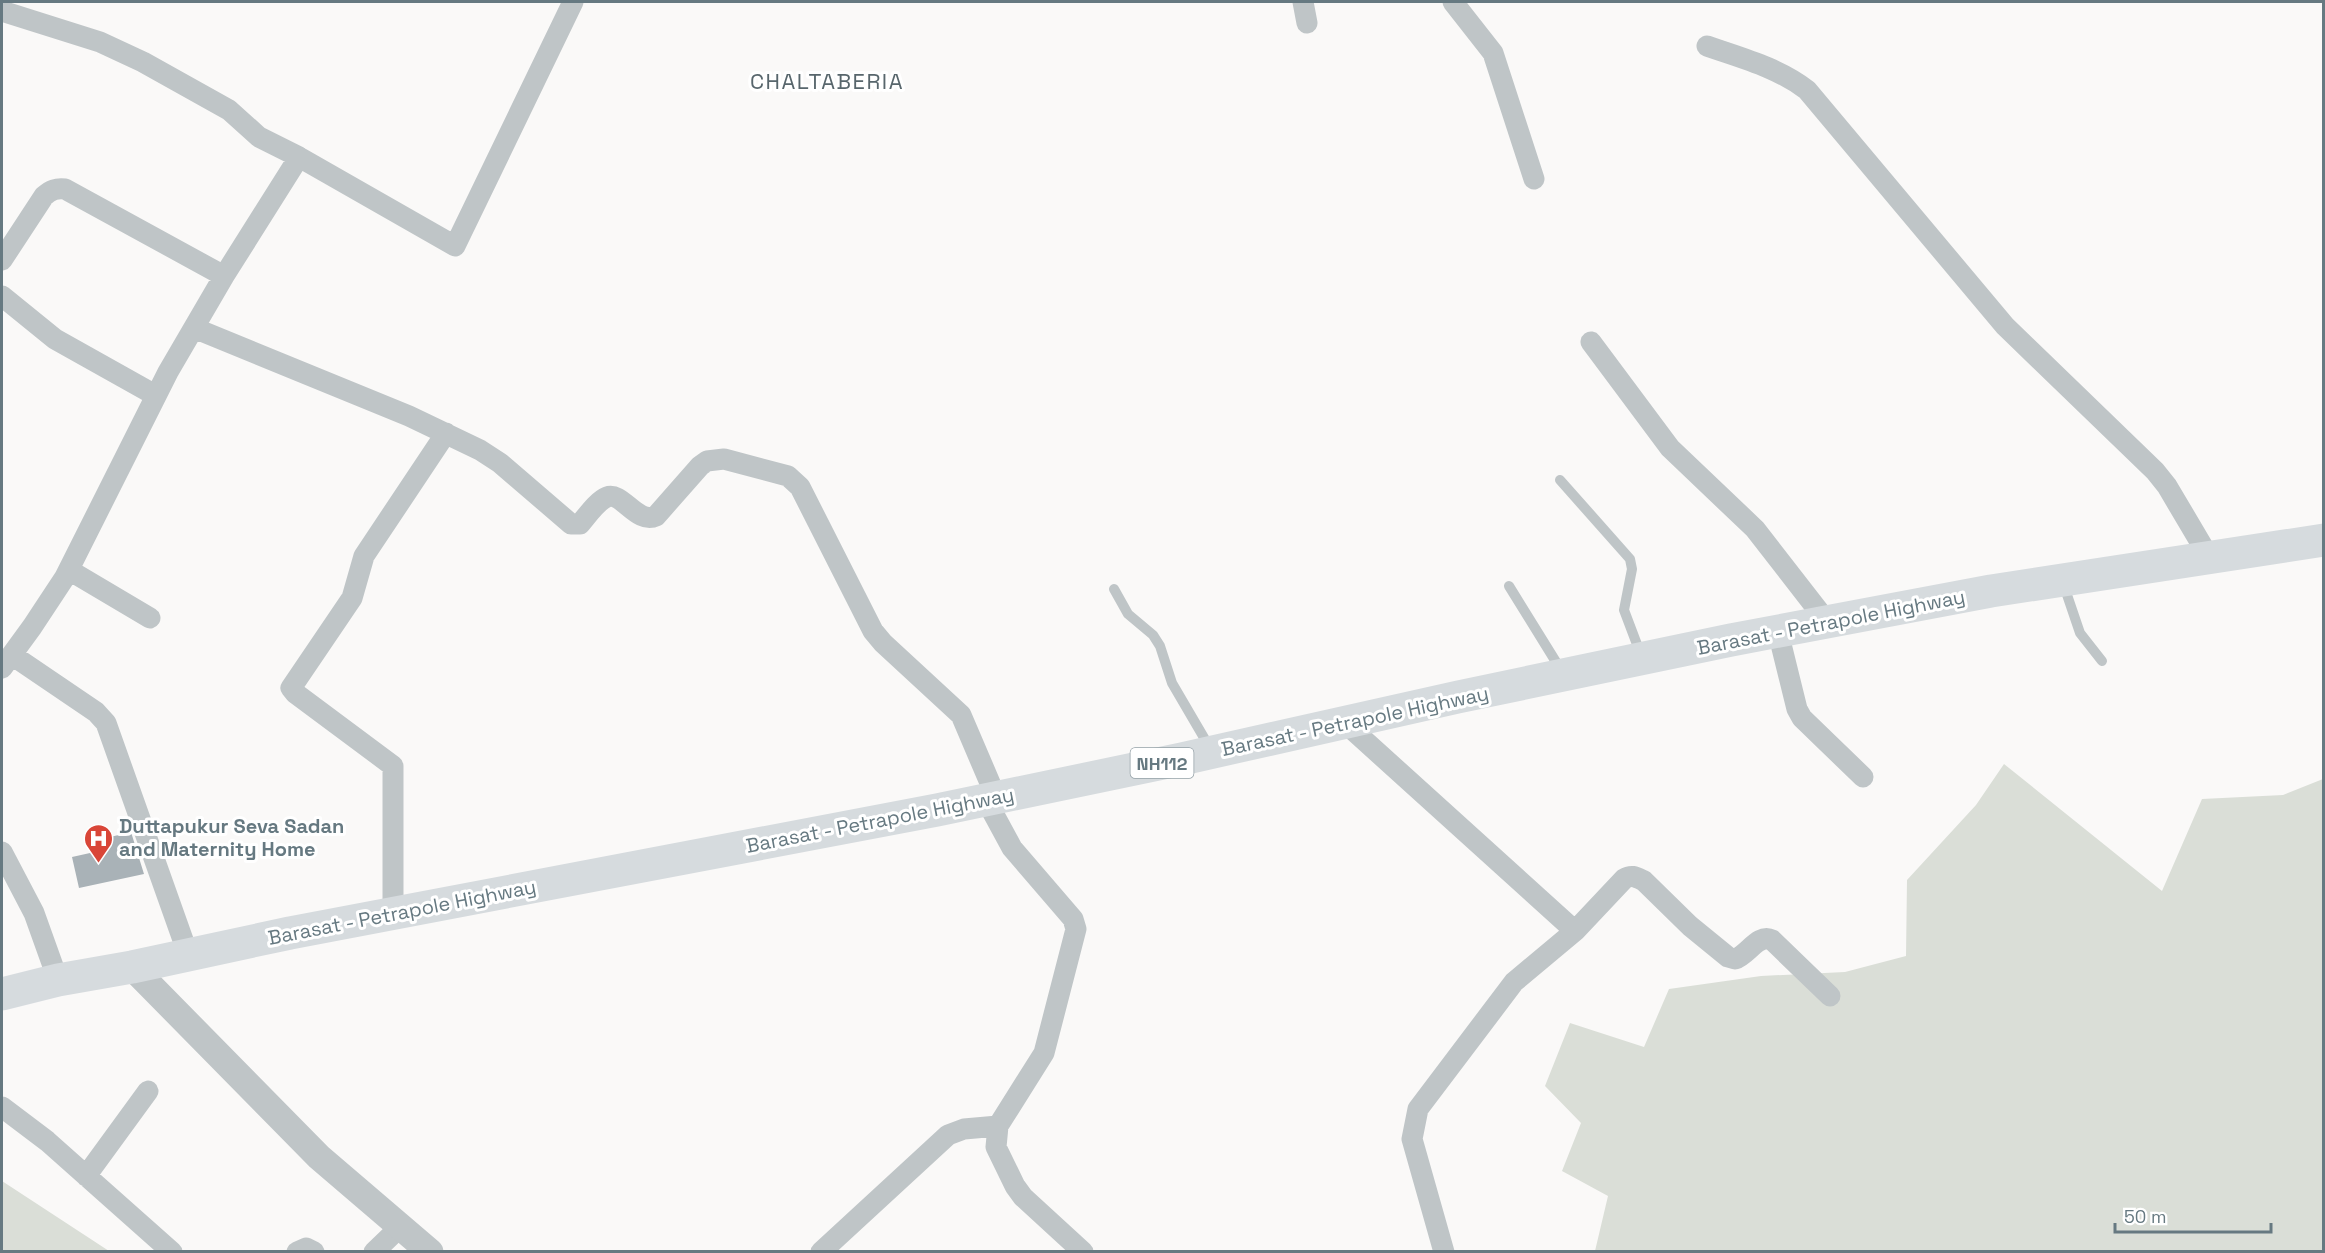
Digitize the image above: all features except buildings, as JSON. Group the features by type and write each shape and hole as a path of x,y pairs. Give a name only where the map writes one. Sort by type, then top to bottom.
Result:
{"highway":[{"name":"Barasat - Petrapole Highway","path":"2,994 58,980 188,954 991,798 1778,632 1980,593 2323,540"}],"street":[{"path":"2,11 100,42 135,58 235,115 252,133 299,157 455,246 573,2"},
{"path":"1303,2 1306,23"},
{"path":"1453,2 1493,53 1534,179"},
{"path":"1707,46 1778,71 1807,90 2005,326 2155,471 2167,486 2209,557"},
{"path":"188,954 106,723 96,712 7,661 69,570 155,395 224,276 299,157"},
{"path":"2,260 44,196 58,188 65,189 224,276"},
{"path":"2,296 56,339 155,395"},
{"path":"194,328 446,433 480,450 495,459 571,524 580,524 604,499 610,496 651,519 700,465 714,459 724,459 788,476 800,487 873,631 883,643 962,715 991,798 1012,848 1073,919 1076,929 1044,1053 998,1126 996,1147 1015,1186 1033,1207 1083,1251"},
{"path":"1591,342 1670,448 1755,529 1828,623"},
{"path":"393,914 393,766 291,688 352,598 364,556 446,433"},
{"path":"69,570 150,618"},
{"path":"1778,632 1797,709 1802,718 1863,777"},
{"path":"1344,722 1575,931"},
{"path":"2,852 34,913 58,980"},
{"path":"1444,1251 1412,1139 1418,1109 1514,982 1575,931 1624,879 1629,876 1644,880 1690,926 1728,957 1735,959 1741,957 1762,938 1767,937 1830,996"},
{"path":"132,967 319,1157 430,1251"},
{"path":"86,1176 148,1091"},
{"path":"2,1107 47,1141 172,1251"},
{"path":"821,1251 948,1135 964,1129 998,1126"},
{"path":"374,1251 400,1226"},
{"path":"297,1251 306,1248 314,1251"}],"lane":[{"path":"1560,480 1630,560 1632,569 1624,610 1642,660"},
{"path":"2062,580 2080,633 2102,661"},
{"path":"1509,586 1564,676"},
{"path":"1114,589 1125,611 1153,635 1160,646 1172,683 1212,752"}],"shaded area":[{"path":"2004,764 2162,891 2202,799 2283,795 2323,779 2323,1251 1595,1251 1608,1196 1562,1171 1581,1123 1545,1086 1570,1023 1644,1047 1669,989 1761,976 1845,972 1906,956 1907,880 1976,805"},
{"path":"2,1181 109,1251 2,1251"}],"place":[{"name":"Duttapukur Seva Sadan and Maternity Home","path":"98,864"}],"district":[{"name":"CHALTABERIA","path":"827,81"}]}
